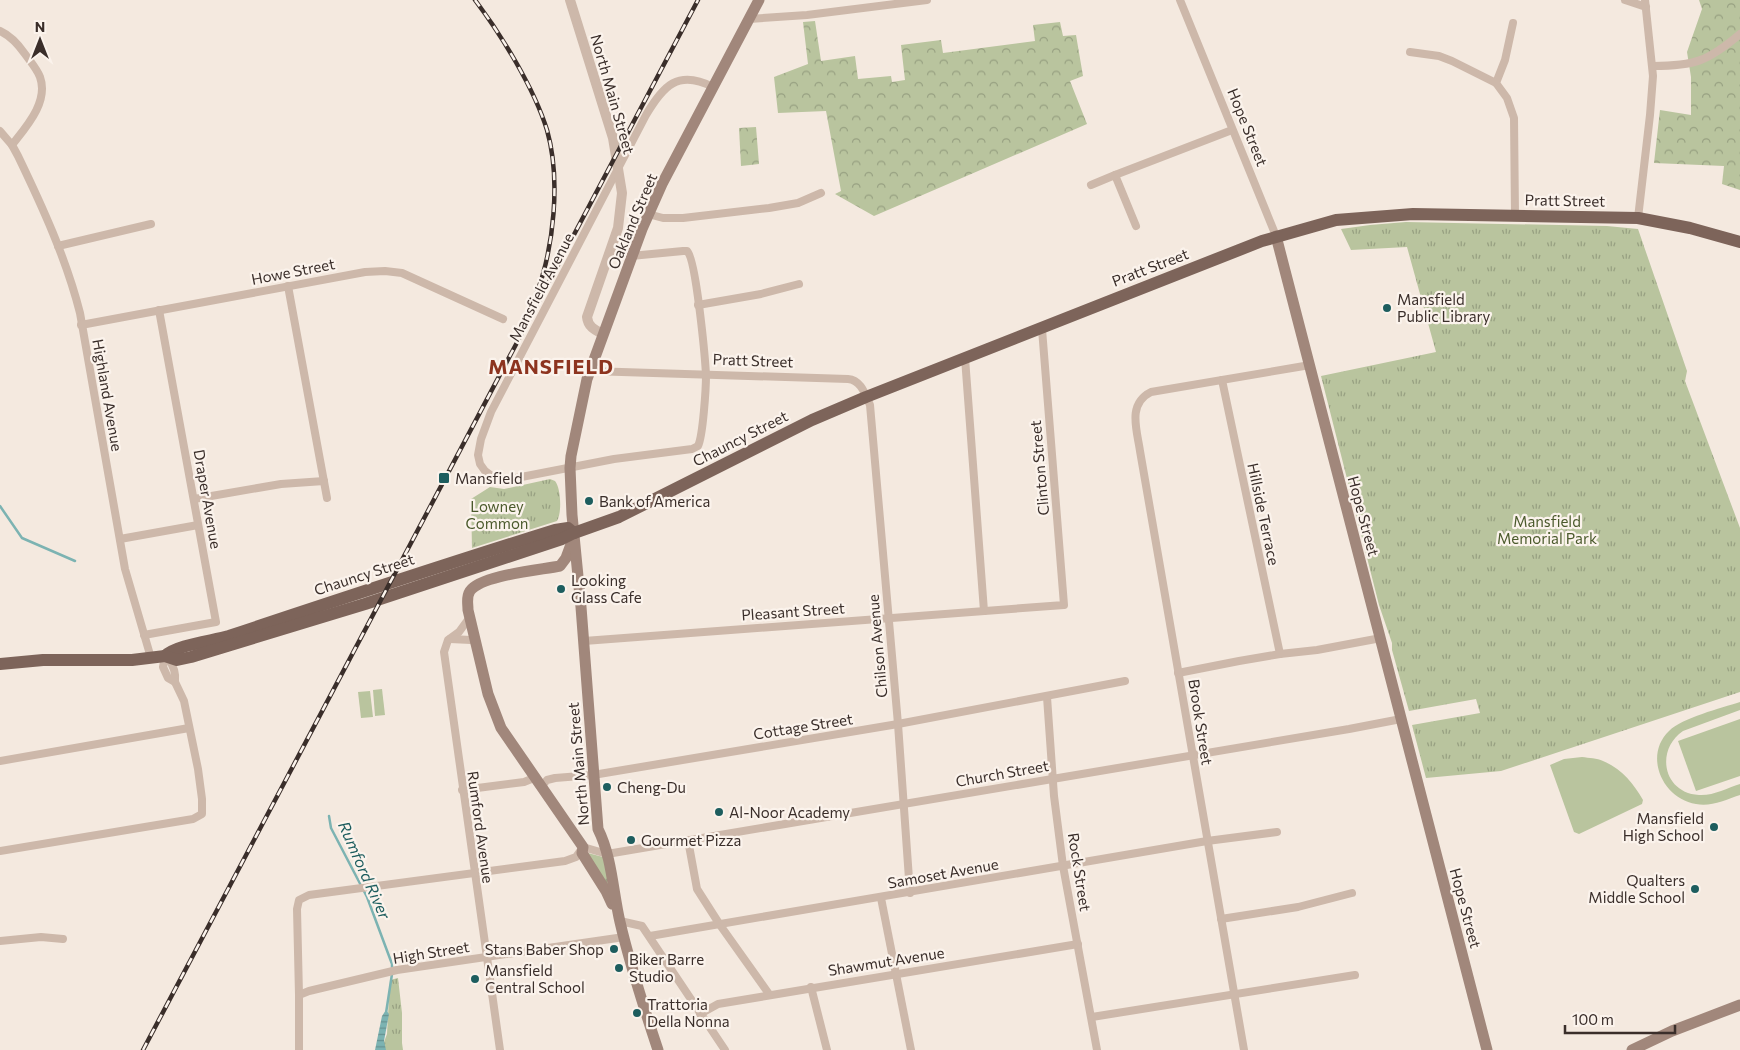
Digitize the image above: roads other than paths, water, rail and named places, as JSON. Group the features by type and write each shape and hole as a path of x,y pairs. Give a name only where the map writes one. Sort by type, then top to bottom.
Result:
{"main road":[{"name":"Oakland Street","path":"570,468 590,371 631,256 648,214 759,0"},
{"name":"Pratt Street","path":"866,397 1276,236 1336,220 1414,214 1638,218 1690,228 1740,242"},
{"name":"Hope Street","path":"1276,236 1487,1050"},
{"name":"Chauncy Street","path":"0,664 43,660 132,660 165,656 173,650 223,638 405,577 555,530 568,528 574,533 619,517 795,429 866,397"},
{"name":"North Main Street","path":"570,468 598,829 603,838 624,938 658,1050"},
{"path":"560,566 566,558 574,533"},
{"path":"579,589 573,573 567,568 560,566 509,575 478,584 472,589 467,598 494,712 502,728 583,848 582,853 606,891 620,920"},
{"path":"583,848 589,846 594,841 598,829"},
{"path":"1632,1050 1672,1031 1740,1005"}],"street":[{"name":"North Main Street","path":"570,0 613,138 621,184 621,210 618,228 587,317 591,327 603,334"},
{"path":"749,19 816,14 927,0"},
{"name":"Hope Street","path":"1180,0 1276,236"},
{"path":"1625,0 1646,4 1653,66 1650,115 1638,218"},
{"path":"1496,83 1505,60 1513,23"},
{"path":"0,31 11,37 18,45 37,70 42,83 41,98 33,116 12,145"},
{"path":"1653,66 1680,65 1702,61 1740,34"},
{"path":"1410,52 1452,60 1496,83 1507,98 1514,118 1515,215"},
{"name":"Mansfield Avenue","path":"706,375 702,434 698,446 692,449 614,459 510,479 493,477 480,464 478,447 494,406 654,101 666,87 679,81 699,80 713,87"},
{"path":"1091,185 1232,130"},
{"name":"Highland Avenue","path":"0,131 12,145 32,184 58,246 80,312 126,569 151,658"},
{"path":"1115,175 1136,226"},
{"path":"648,214 663,218 683,218 769,208 798,203 820,193"},
{"path":"58,246 151,224"},
{"path":"631,256 689,252 694,267 706,375"},
{"name":"Howe Street","path":"81,325 365,272 385,271 402,273 503,320"},
{"path":"698,305 754,296 799,284"},
{"path":"288,286 327,498"},
{"name":"Draper Avenue","path":"144,636 216,622 160,310"},
{"name":"Clinton Street","path":"1042,329 1064,605"},
{"path":"965,358 984,611"},
{"path":"1222,380 1310,365"},
{"name":"Pratt Street","path":"590,371 852,379 860,384 866,397"},
{"name":"Brook Street","path":"1222,380 1151,392 1140,400 1136,407 1136,413 1140,451 1244,1050"},
{"name":"Hillside Terrace","path":"1222,380 1280,654"},
{"name":"Chilson Avenue","path":"866,397 870,404 898,724 910,893"},
{"path":"194,499 281,484 324,481"},
{"path":"120,539 198,525"},
{"name":"Pleasant Street","path":"584,641 1064,605"},
{"path":"450,638 459,632 470,617"},
{"path":"450,638 476,642"},
{"name":"Rumford Avenue","path":"450,638 444,652 500,1050"},
{"path":"1178,673 1381,638"},
{"path":"0,851 194,819 202,813 198,769 184,701 175,682 176,676 173,665 165,656"},
{"name":"Cottage Street","path":"462,790 593,775 898,724 1126,681"},
{"name":"Rock Street","path":"1047,697 1063,866 1097,1050"},
{"name":"Church Street","path":"606,854 1402,719"},
{"path":"0,761 189,728"},
{"name":"Samoset Avenue","path":"650,936 1207,842 1277,832"},
{"path":"688,840 698,889 720,925 768,994"},
{"path":"299,1050 296,909 299,900 309,895 565,861 576,857 583,848 606,854"},
{"path":"1221,919 1298,907 1352,894"},
{"path":"881,898 911,1050"},
{"path":"620,920 642,926 725,1050"},
{"path":"0,941 41,937 63,939"},
{"name":"High Street","path":"299,995 398,970 624,938"},
{"name":"Shawmut Avenue","path":"700,1014 718,1004 768,994 1078,944"},
{"path":"1092,1017 1355,975"},
{"path":"811,988 827,1050"}],"water":[{"path":"386,1010 389,1014 384,1041 386,1050 375,1050 382,1016"}],"waterway":[{"name":"Rumford River","path":"0,506 22,538 75,561"},
{"name":"Rumford River","path":"329,816 331,828 367,897 392,968"},
{"name":"Rumford River","path":"386,1013 392,974"}],"railway":[{"path":"475,0 496,30 526,80 547,130 551,149 554,170 554,213 547,256 536,295"},
{"path":"143,1050 698,0"}],"place":[{"name":"Mansfield Public Library","path":"1387,308"},
{"name":"Mansfield","path":"444,478"},
{"name":"Bank of America","path":"589,501"},
{"name":"Looking Glass Cafe","path":"561,589"},
{"name":"Cheng-Du","path":"607,787"},
{"name":"Al-Noor Academy","path":"719,812"},
{"name":"Mansfield High School","path":"1714,827"},
{"name":"Gourmet Pizza","path":"631,840"},
{"name":"Qualters Middle School","path":"1695,889"},
{"name":"Stans Baber Shop","path":"614,949"},
{"name":"Biker Barre Studio","path":"619,968"},
{"name":"Mansfield Central School","path":"475,979"},
{"name":"Trattoria Della Nonna","path":"637,1013"}],"district":[{"name":"MANSFIELD","path":"551,366"}],"park label":[{"name":"Lowney Common","path":"497,514"},
{"name":"Mansfield Memorial Park","path":"1547,530"}]}
